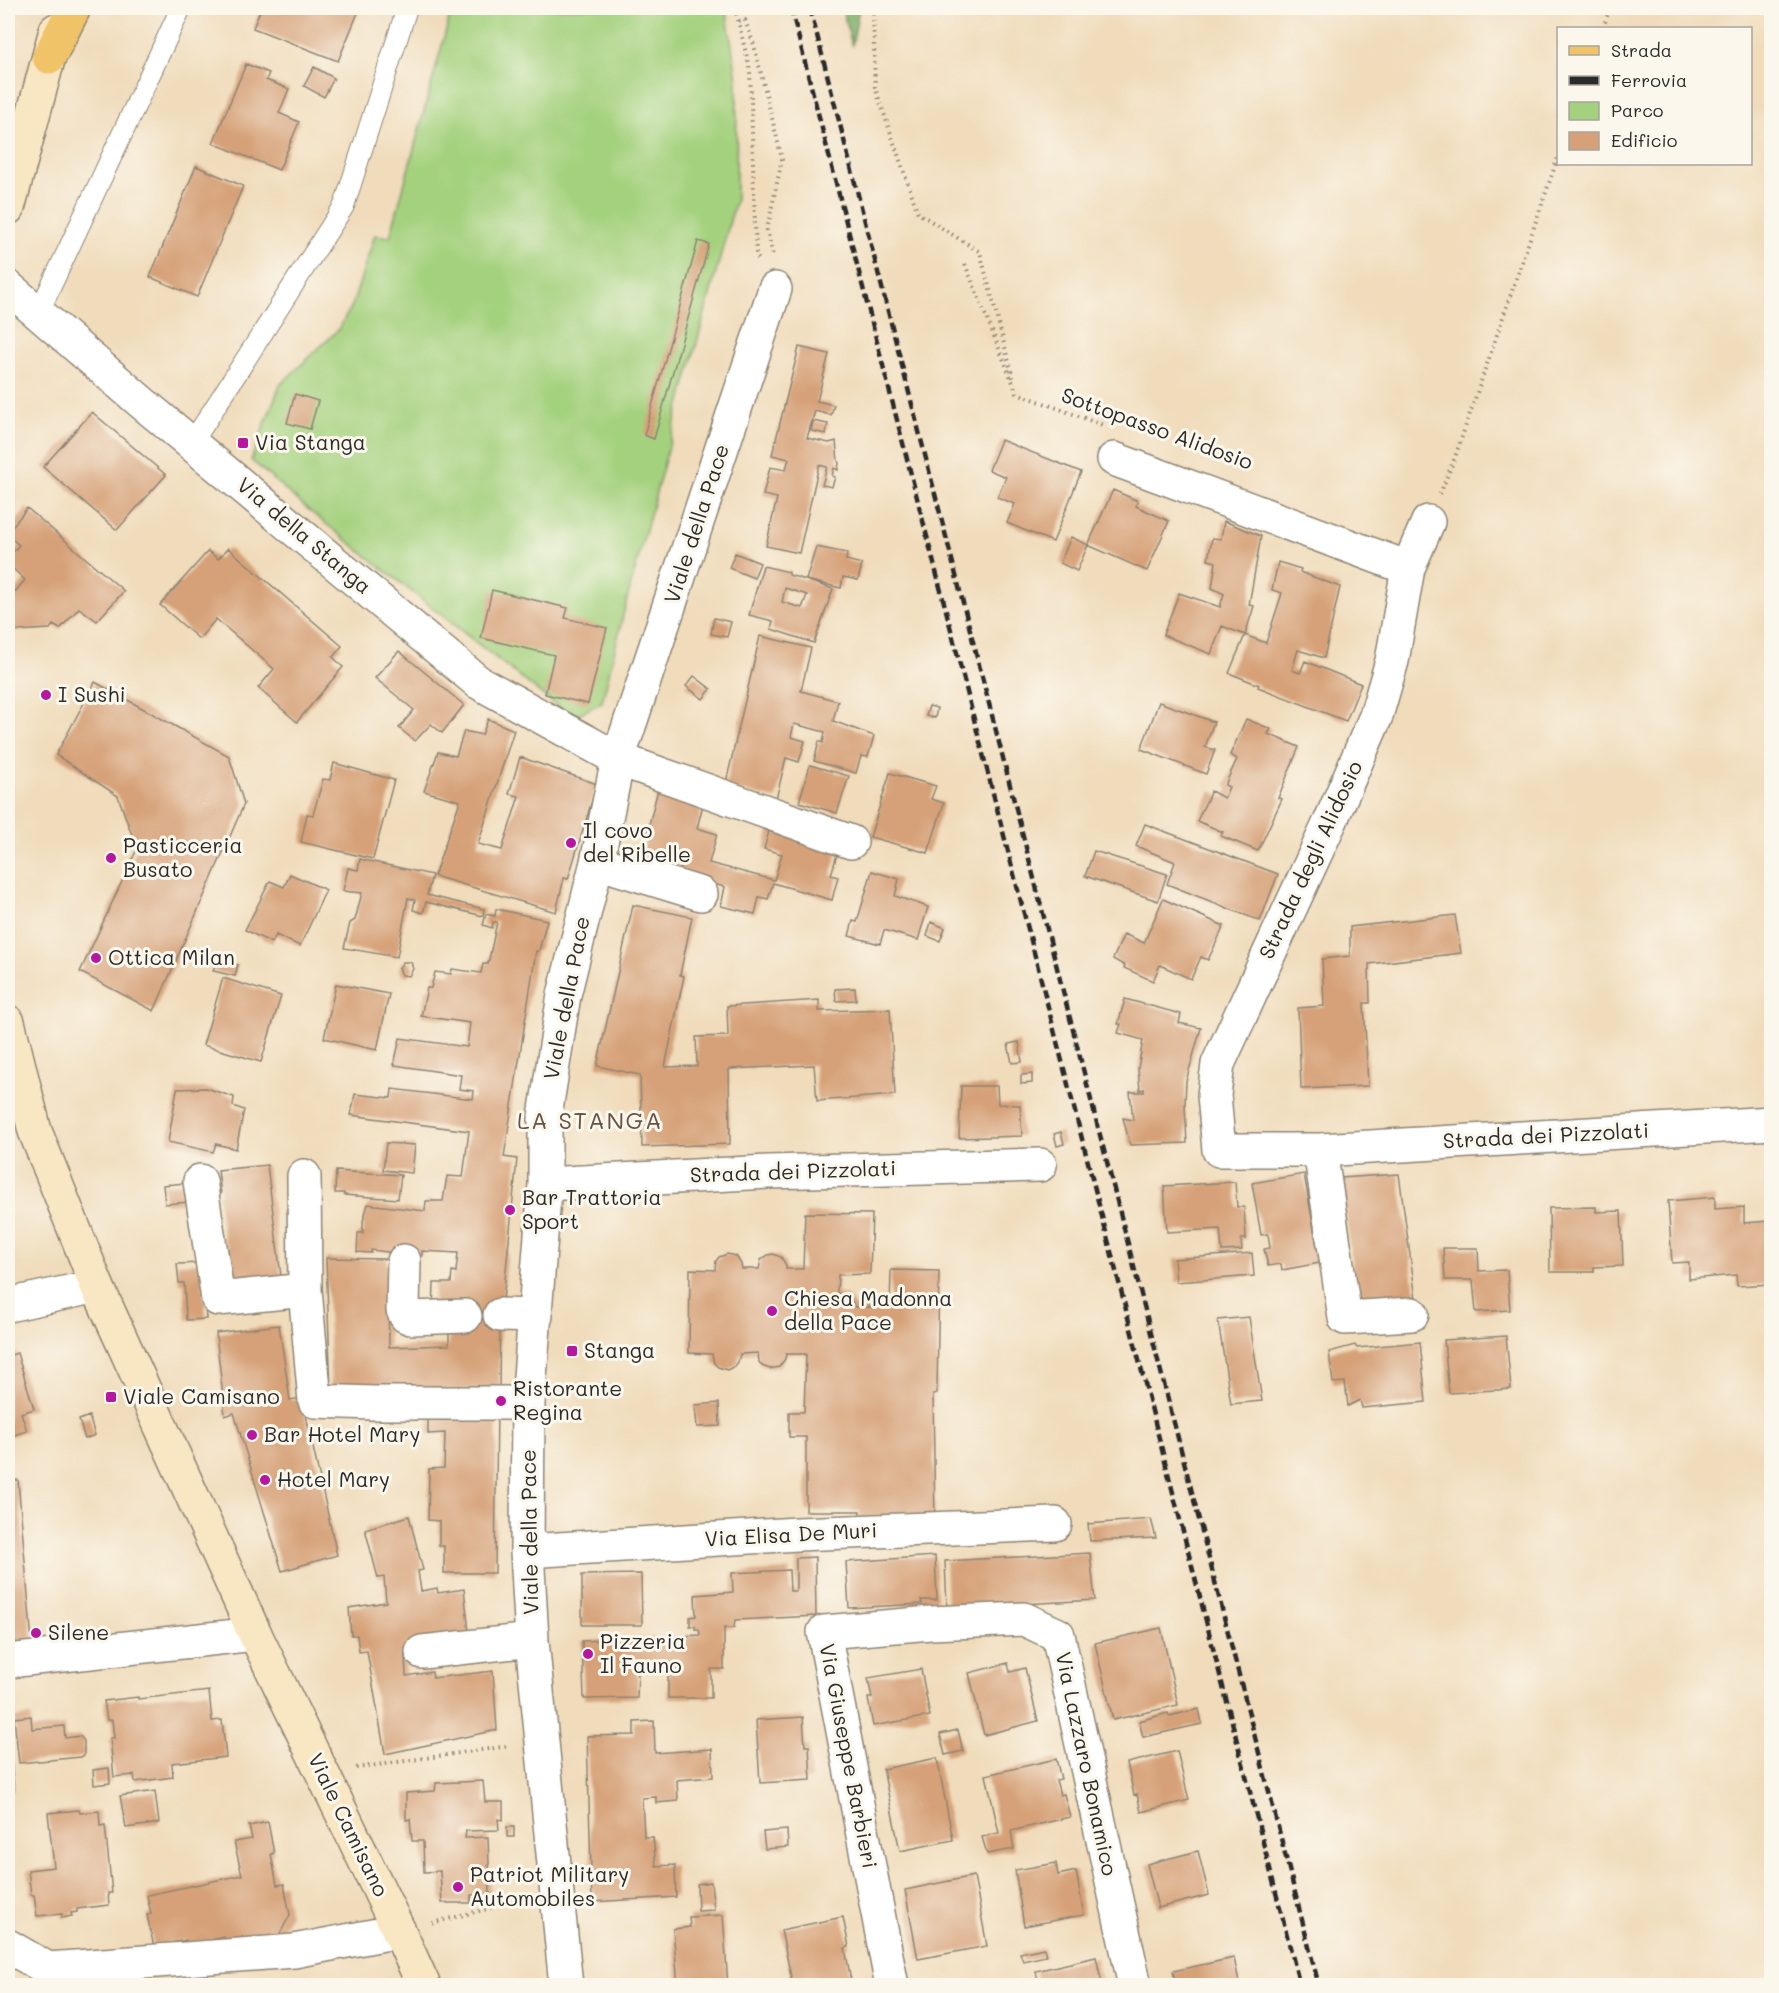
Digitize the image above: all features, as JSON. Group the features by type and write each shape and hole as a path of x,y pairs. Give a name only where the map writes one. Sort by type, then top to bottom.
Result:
{"main road":[{"path":"8,208 63,8"},
{"path":"8,120 49,57 74,8"},
{"name":"Viale Camisano","path":"8,1022 35,1131 97,1286 255,1634 424,1986"}],"street":[{"name":"Viale della Pace","path":"566,1986 532,1640 527,1551 528,1403 545,1184 545,1116 564,995 597,862 618,759 774,275"},
{"name":"Via della Stanga","path":"8,287 478,682 618,759"},
{"path":"1115,445 1408,568"},
{"name":"Strada degli Alidosio","path":"1219,1150 1214,1095 1218,1064 1331,820 1376,716 1392,661 1408,568 1428,522"},
{"path":"618,759 851,842"},
{"path":"597,862 701,894"},
{"name":"Strada dei Pizzolati","path":"1219,1150 1320,1150 1772,1123"},
{"path":"1320,1150 1345,1318 1412,1314"},
{"name":"Strada dei Pizzolati","path":"545,1184 768,1172 1040,1165"},
{"path":"304,1176 305,1290 315,1401 528,1403"},
{"path":"200,1181 218,1299 305,1290"},
{"path":"404,1261 403,1310 406,1316 411,1318 465,1316"},
{"path":"8,1305 97,1286"},
{"path":"500,1315 536,1316"},
{"name":"Via Elisa De Muri","path":"527,1551 797,1534 1055,1524"},
{"name":"Via Lazzaro Bonamico","path":"931,1623 1024,1619 1058,1635 1135,1986"},
{"name":"Via Giuseppe Barbieri","path":"892,1986 824,1632 931,1623"},
{"path":"8,1661 255,1634"},
{"name":"Viale della Pace","path":"422,1652 532,1640"},
{"path":"8,1946 48,1970 294,1951 399,1931"}],"lane":[{"path":"38,314 181,8"},
{"path":"192,443 344,206 407,8"}],"path":[{"path":"735,8 750,70 756,255 774,275"},
{"path":"873,8 875,87 918,213 980,252 1017,393"},
{"path":"1603,27 1610,8"},
{"path":"739,21 745,20 754,45 782,159 767,230 774,275"},
{"path":"1428,522 1455,457 1557,160"},
{"path":"965,264 1017,393"},
{"name":"Sottopasso Alidosio","path":"1017,393 1115,445"},
{"path":"322,1773 543,1741"},
{"path":"399,1931 491,1908"}],"green space":[{"path":"452,8 726,8 737,79 736,199 626,603 602,702 572,718 311,512 251,460 280,385 338,330 352,306 375,235 390,237"},
{"path":"842,8 859,8 852,46"}],"building":[{"path":"261,8 360,8 338,61 253,28"},
{"path":"246,64 269,73 266,80 289,89 279,113 299,122 279,170 213,143"},
{"path":"314,67 334,78 324,97 304,86"},
{"path":"196,166 243,186 197,297 150,277"},
{"path":"698,241 709,244 654,439 644,435"},
{"path":"799,347 829,354 817,401 834,405 831,415 815,411 807,438 829,443 836,441 839,462 838,470 834,468 832,476 835,477 832,487 822,485 827,467 819,465 799,553 766,546 777,498 763,495 770,467 786,470 789,459 772,455"},
{"path":"295,394 318,401 310,429 287,423"},
{"path":"92,412 166,475 117,530 43,467"},
{"path":"813,421 828,424 826,434 811,431"},
{"path":"1001,440 1081,472 1053,542 1007,523 1015,504 997,497 1006,477 989,470"},
{"path":"1113,490 1138,501 1136,506 1169,521 1147,571 1088,545"},
{"path":"27,508 124,591 97,621 79,608 60,629 53,625 50,629 15,631 8,625 10,611 8,600 25,580 8,564 8,558 19,545 8,536 8,532"},
{"path":"1224,521 1261,536 1249,605 1254,606 1245,635 1222,626 1211,654 1163,635 1179,593 1220,607 1224,594 1212,588 1216,562 1208,560 1212,538 1221,539"},
{"path":"1071,537 1088,545 1077,571 1060,563"},
{"path":"816,547 847,553 846,560 862,564 858,580 843,577 841,588 806,580"},
{"path":"228,548 342,646 333,657 343,667 297,722 258,688 274,669 216,619 199,639 160,605 208,551 218,559"},
{"path":"735,553 760,563 754,578 729,568"},
{"path":"1278,562 1301,569 1300,572 1340,587 1324,658 1298,650 1292,670 1300,673 1305,661 1361,684 1346,721 1258,687 1259,685 1229,673 1245,635 1266,643 1282,593 1272,590"},
{"path":"763,566 789,572 789,575 833,589 814,643 771,629 773,621 749,615","holes":["785,588 807,595 802,608 782,602"]},
{"path":"492,590 568,608 565,618 607,628 588,704 545,694 554,655 481,638"},
{"path":"714,618 731,622 727,637 711,634"},
{"path":"760,636 811,648 801,691 838,701 833,721 874,736 868,757 861,756 856,773 814,761 819,741 823,743 825,732 794,724 791,737 805,741 799,762 786,758 776,799 725,787"},
{"path":"399,651 464,705 442,733 431,724 415,741 399,728 414,710 375,678"},
{"path":"694,676 711,689 703,699 686,686"},
{"path":"95,682 229,756 244,804 154,1011 80,972 137,849 118,796 56,755"},
{"path":"1159,702 1214,722 1205,747 1215,750 1206,774 1141,749"},
{"path":"929,706 937,708 935,718 926,716"},
{"path":"488,719 514,730 478,844 502,850 519,796 509,794 520,757 597,784 568,879 564,878 556,912 434,876 460,801 424,791 438,752 456,756 464,731 482,735"},
{"path":"1246,719 1271,729 1268,734 1299,747 1278,798 1282,799 1258,851 1221,836 1223,832 1197,821 1211,791 1224,798 1229,787 1225,785 1237,759 1230,755"},
{"path":"334,763 394,780 373,859 301,842 307,814 313,815 323,779 330,780"},
{"path":"810,765 849,776 837,813 799,802"},
{"path":"890,773 936,786 931,799 944,803 928,853 870,837"},
{"path":"659,785 705,797 697,828 717,834 709,863 774,880 782,854 764,849 771,824 840,844 831,875 838,877 832,900 773,883 768,899 759,897 755,914 721,906 725,887 679,875 684,857 662,852 657,869 639,865"},
{"path":"1145,824 1278,874 1260,921 1167,884 1175,862 1136,846"},
{"path":"1094,851 1167,874 1158,901 1085,876"},
{"path":"360,859 432,875 427,895 484,909 483,916 426,902 423,913 413,910 415,900 408,898 397,957 344,948 350,923 355,920 362,893 343,891 348,868 358,870"},
{"path":"872,871 899,879 895,896 928,907 918,940 884,930 880,944 849,936 853,921 857,922"},
{"path":"290,874 326,890 300,946 276,935 272,943 245,930 270,881 284,887"},
{"path":"1163,899 1224,926 1208,960 1201,957 1191,979 1160,965 1153,981 1124,968 1125,966 1113,959 1124,934 1144,943"},
{"path":"633,905 692,917 680,975 684,976 665,1067 697,1066 696,1037 728,1036 727,1006 819,1000 819,1011 890,1009 895,1095 817,1101 814,1065 729,1069 730,1144 642,1147 640,1075 597,1066"},
{"path":"496,909 547,920 539,951 536,951 504,1157 517,1159 502,1311 500,1311 499,1389 331,1392 326,1258 387,1259 389,1347 449,1345 449,1324 433,1312 434,1283 451,1283 452,1271 456,1272 458,1253 422,1251 422,1256 371,1250 371,1253 357,1252 358,1233 363,1233 363,1221 368,1204 425,1211 426,1201 443,1201 447,1176 463,1177 469,1131 351,1115 355,1094 391,1098 392,1089 473,1099 474,1091 459,1089 461,1075 394,1065 400,1038 467,1047 470,1023 421,1016 427,988 431,988 435,972 451,974 452,969 481,973 483,964 488,964 497,922 493,922 492,928 483,925 486,914 495,916"},
{"path":"1455,915 1461,953 1369,964 1370,1003 1364,1003 1368,1086 1301,1089 1298,1008 1324,1006 1322,959 1350,956 1350,927"},
{"path":"931,922 945,928 940,941 927,936"},
{"path":"217,959 238,965 235,976 213,971"},
{"path":"403,962 411,962 413,969 409,976 402,975 399,968"},
{"path":"223,978 281,996 261,1062 203,1045"},
{"path":"336,984 389,994 377,1050 324,1038"},
{"path":"855,988 856,1000 836,1001 835,989"},
{"path":"1125,999 1181,1014 1179,1023 1201,1028 1186,1081 1187,1143 1130,1145 1123,1118 1133,1120 1130,1092 1144,1092 1144,1089 1140,1090 1138,1069 1143,1040 1118,1033 1121,1024 1118,1024"},
{"path":"1019,1042 1022,1062 1012,1063 1008,1044"},
{"path":"1032,1074 1032,1083 1021,1084 1021,1075"},
{"path":"961,1086 997,1086 998,1104 1020,1105 1022,1136 959,1138"},
{"path":"206,1088 234,1097 233,1106 244,1110 236,1149 216,1144 213,1152 168,1142 177,1089"},
{"path":"1061,1132 1064,1144 1057,1146 1054,1134"},
{"path":"386,1143 415,1145 412,1173 383,1170"},
{"path":"267,1165 282,1284 232,1282 227,1243 224,1243 218,1194 221,1194 218,1170"},
{"path":"336,1171 401,1175 398,1199 335,1193"},
{"path":"1304,1174 1320,1263 1282,1270 1281,1264 1268,1266 1264,1249 1270,1248 1268,1234 1261,1235 1252,1183"},
{"path":"1399,1174 1416,1299 1357,1304 1341,1178"},
{"path":"1235,1182 1237,1207 1244,1207 1246,1239 1241,1239 1242,1250 1222,1251 1220,1229 1167,1232 1164,1186"},
{"path":"186,1183 189,1202 165,1204 163,1185"},
{"path":"1715,1197 1715,1209 1744,1207 1744,1223 1769,1221 1768,1207 1772,1207 1772,1284 1737,1286 1736,1275 1689,1279 1689,1262 1672,1263 1668,1201"},
{"path":"1596,1207 1596,1212 1621,1211 1623,1266 1594,1267 1594,1272 1550,1272 1549,1208"},
{"path":"805,1213 872,1214 870,1274 838,1275 837,1293 848,1296 855,1307 890,1307 891,1270 939,1271 937,1393 933,1394 935,1524 859,1524 860,1511 806,1511 806,1437 789,1437 789,1412 804,1412 806,1354 786,1354 779,1367 770,1369 759,1362 758,1353 740,1354 735,1366 727,1370 714,1363 712,1354 689,1353 690,1269 715,1270 719,1257 727,1254 736,1256 742,1269 759,1269 761,1260 773,1254 781,1257 786,1269 803,1269"},
{"path":"1443,1248 1478,1248 1479,1271 1507,1270 1510,1310 1476,1312 1473,1280 1445,1280"},
{"path":"1252,1253 1254,1276 1176,1282 1174,1259"},
{"path":"202,1263 206,1319 186,1320 184,1283 179,1283 177,1264"},
{"path":"1249,1317 1262,1401 1231,1404 1218,1320"},
{"path":"279,1325 290,1400 302,1398 337,1555 282,1571 234,1413 225,1416 216,1333"},
{"path":"1506,1336 1511,1389 1449,1393 1444,1340"},
{"path":"1420,1342 1426,1402 1362,1408 1360,1400 1348,1406 1345,1382 1333,1383 1329,1352 1355,1345 1357,1348"},
{"path":"17,1353 34,1409 21,1413 27,1431 8,1437 8,1356"},
{"path":"719,1403 720,1426 697,1427 695,1405"},
{"path":"497,1406 495,1573 444,1573 444,1546 439,1546 439,1521 428,1520 429,1469 444,1468 445,1433 428,1434 428,1412"},
{"path":"89,1416 95,1435 85,1439 79,1420"},
{"path":"18,1480 32,1642 8,1646 8,1481"},
{"path":"409,1516 423,1570 418,1571 421,1591 437,1588 438,1593 464,1589 469,1632 455,1646 405,1655 406,1676 432,1672 433,1678 493,1671 497,1730 385,1754 367,1651 359,1652 357,1635 351,1635 349,1608 386,1602 384,1577 378,1578 365,1529"},
{"path":"1151,1519 1156,1538 1090,1541 1088,1524"},
{"path":"1090,1553 1095,1600 947,1608 945,1561"},
{"path":"935,1556 937,1600 921,1600 922,1604 849,1608 846,1562"},
{"path":"815,1557 816,1616 735,1620 734,1628 724,1628 724,1669 711,1669 711,1698 668,1698 668,1671 638,1672 637,1698 584,1699 582,1641 700,1635 699,1629 690,1626 690,1617 696,1616 695,1595 733,1592 732,1573 789,1570 790,1591 796,1591 796,1558"},
{"path":"641,1574 642,1625 582,1625 582,1575"},
{"path":"1161,1628 1178,1705 1113,1720 1095,1643"},
{"path":"1008,1663 1010,1672 1025,1668 1038,1721 984,1735 969,1673"},
{"path":"921,1669 930,1716 873,1726 868,1698 872,1698 868,1678"},
{"path":"209,1691 212,1721 222,1720 226,1757 172,1763 173,1777 135,1782 134,1775 114,1777 110,1738 114,1738 112,1720 107,1720 104,1701"},
{"path":"1199,1709 1202,1724 1143,1737 1139,1721 1168,1713 1169,1716"},
{"path":"31,1716 32,1729 64,1726 65,1738 80,1736 84,1741 84,1755 19,1763 14,1718"},
{"path":"803,1717 805,1746 809,1746 811,1780 760,1783 756,1720"},
{"path":"654,1721 655,1753 712,1749 713,1777 677,1780 678,1801 656,1803 656,1797 642,1798 644,1837 653,1837 656,1866 675,1865 676,1897 592,1902 587,1736 634,1735 634,1722"},
{"path":"958,1730 963,1751 945,1755 940,1734"},
{"path":"8,1751 10,1751 14,1790 8,1791"},
{"path":"1177,1751 1189,1800 1141,1812 1137,1794 1134,1795 1127,1763"},
{"path":"937,1758 953,1840 900,1851 883,1769"},
{"path":"1056,1759 1061,1779 1056,1780 1060,1795 1064,1794 1070,1817 1011,1831 1014,1849 987,1854 982,1837 999,1833 986,1775"},
{"path":"109,1768 110,1783 94,1785 93,1770"},
{"path":"483,1781 485,1802 503,1802 503,1820 498,1819 499,1830 466,1831 465,1838 488,1837 490,1894 471,1895 471,1903 442,1903 440,1871 424,1872 423,1841 412,1841 410,1819 406,1820 406,1793 435,1791 436,1783"},
{"path":"155,1791 159,1823 126,1828 120,1796"},
{"path":"79,1810 80,1813 99,1811 100,1826 105,1825 112,1893 108,1893 109,1905 77,1909 77,1912 71,1913 72,1916 62,1918 62,1914 37,1916 34,1895 31,1895 28,1870 54,1867 48,1813"},
{"path":"268,1822 277,1885 284,1884 290,1915 277,1939 252,1944 242,1937 229,1943 224,1937 187,1945 186,1940 154,1947 147,1915 151,1914 147,1895 242,1875 234,1842 252,1839 249,1826"},
{"path":"507,1827 514,1827 514,1837 507,1837"},
{"path":"787,1830 788,1847 765,1849 763,1832"},
{"path":"1198,1851 1209,1895 1158,1908 1147,1864"},
{"path":"1056,1863 1058,1875 1076,1871 1084,1915 1024,1926 1015,1870"},
{"path":"974,1876 987,1946 918,1959 905,1890"},
{"path":"711,1882 714,1910 698,1911 697,1884"},
{"path":"723,1915 728,1986 678,1986 673,1929 690,1927 689,1917"},
{"path":"843,1917 849,1947 845,1948 852,1986 793,1986 781,1930"},
{"path":"1044,1948 1046,1956 1023,1961 1020,1953"},
{"path":"1096,1957 1102,1983 1099,1986 1039,1986 1036,1971"},
{"path":"1234,1958 1240,1986 1176,1986 1173,1971"}],"railway":[{"path":"791,8 1300,1986"},
{"path":"810,8 1319,1986"}],"place":[{"name":"Via Stanga","path":"243,443"},
{"name":"I Sushi","path":"46,695"},
{"name":"Il covo del Ribelle","path":"571,843"},
{"name":"Pasticceria Busato","path":"111,858"},
{"name":"Ottica Milan","path":"96,958"},
{"name":"Bar Trattoria Sport","path":"510,1210"},
{"name":"Chiesa Madonna della Pace","path":"772,1311"},
{"name":"Stanga","path":"572,1351"},
{"name":"Viale Camisano","path":"111,1397"},
{"name":"Ristorante Regina","path":"501,1401"},
{"name":"Bar Hotel Mary","path":"252,1435"},
{"name":"Hotel Mary","path":"265,1480"},
{"name":"Silene","path":"36,1633"},
{"name":"Pizzeria Il Fauno","path":"588,1654"},
{"name":"Patriot Military Automobiles","path":"458,1887"}],"district":[{"name":"LA STANGA","path":"590,1121"}]}
